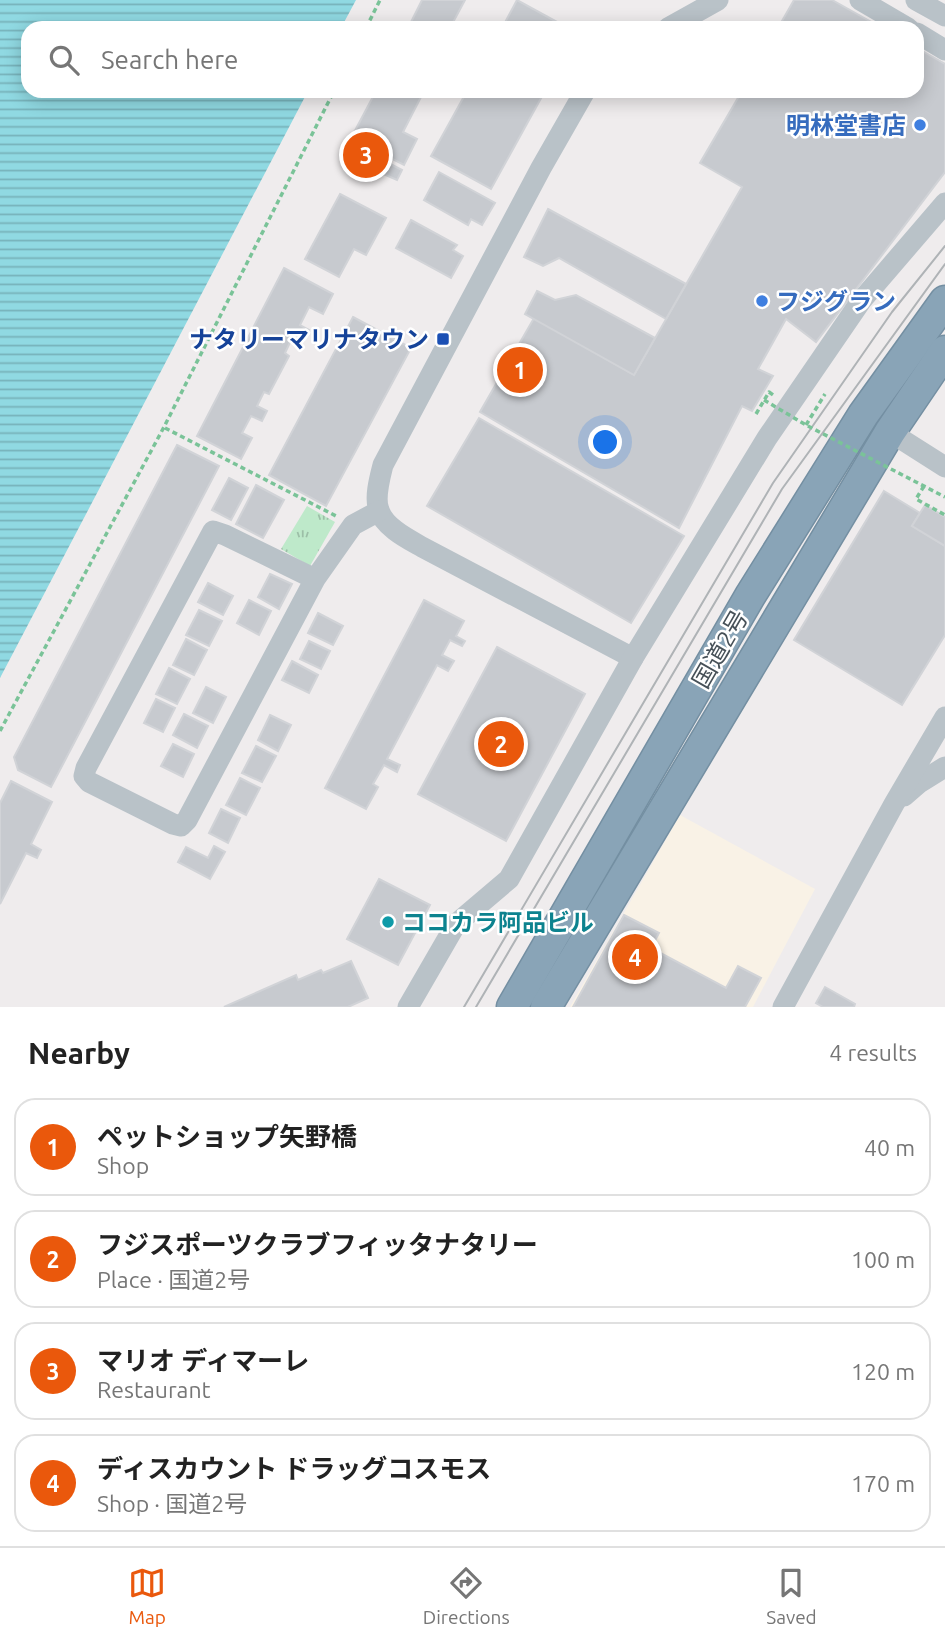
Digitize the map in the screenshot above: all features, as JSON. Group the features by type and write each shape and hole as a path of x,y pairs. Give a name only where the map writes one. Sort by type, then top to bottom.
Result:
{"highway":[{"name":"国道2号","path":"512,1007 750,596 863,415 945,302"},
{"name":"国道2号","path":"546,1007 890,432 945,351"}],"street":[{"path":"680,21 718,0"},
{"path":"860,0 896,21"},
{"path":"916,0 945,16"},
{"path":"924,37 945,50"},
{"path":"581,98 383,465 377,485 379,510 393,530 422,547 633,658"},
{"path":"408,1007 456,924 509,879 633,658 797,393 861,301 945,203"},
{"path":"890,432 945,467"},
{"path":"314,579 214,531 86,768 84,776 89,782 181,826 187,820 314,579 353,525 379,510"},
{"path":"783,1007 894,804 943,729"},
{"path":"894,804 945,766"}],"path":[{"path":"370,21 380,0"},
{"path":"0,731 164,427 330,98"},
{"path":"806,425 828,388"},
{"path":"769,392 762,399 806,425 945,497"},
{"path":"774,411 781,399"},
{"path":"164,427 353,525"},
{"path":"923,486 916,499 945,515"},
{"path":"329,519 332,514"}],"shaded area":[{"path":"680,815 815,889 753,1007 570,1007"}],"green space":[{"path":"307,506 335,522 310,566 281,549"}],"water":[{"path":"0,0 356,0 345,21 21,21 21,98 304,98 0,678"}],"building":[{"path":"422,0 465,0 454,21 412,21"},
{"path":"517,0 555,21 506,21"},
{"path":"794,0 832,0 870,21 782,21"},
{"name":"フジグラン","path":"924,52 945,64 945,172 816,342 786,319 758,369 773,376 752,411 742,406 679,528 480,412 534,318 634,375 742,187 700,163 738,98 924,98"},
{"path":"372,98 420,98 403,132 417,139 404,165 351,138"},
{"path":"463,98 541,98 491,189 431,156"},
{"path":"356,146 402,170 397,180 360,164"},
{"path":"439,172 495,203 482,225 471,219 468,225 424,200"},
{"path":"340,194 386,218 366,255 354,249 339,277 305,259"},
{"path":"548,209 686,284 666,319 559,258 543,266 524,257"},
{"path":"411,220 457,245 453,250 463,256 451,278 396,248"},
{"path":"284,268 333,294 323,314 309,307 300,325 309,330 304,340 294,334 285,353 289,356 269,394 264,392 257,406 267,411 262,421 251,416 242,433 252,438 241,459 197,436"},
{"path":"537,291 555,300 576,295 655,338 634,375 525,314"},
{"path":"353,317 411,348 326,506 269,475"},
{"path":"479,418 684,536 631,623 427,506"},
{"path":"177,445 219,466 51,787 18,770 14,757"},
{"path":"229,478 248,488 231,520 212,510"},
{"path":"256,485 284,500 263,538 236,524"},
{"path":"884,491 920,513 912,526 945,546 945,635 902,705 794,640"},
{"path":"925,505 945,517 945,546 912,526"},
{"path":"270,574 292,584 279,609 258,597"},
{"path":"208,583 233,596 223,615 198,602"},
{"path":"249,600 271,611 259,635 237,623"},
{"path":"424,600 464,621 456,636 465,641 462,646 450,640 442,655 454,661 448,671 437,665 387,759 400,765 397,772 384,765 373,784 378,787 366,809 325,788"},
{"path":"199,610 222,621 209,646 186,635"},
{"path":"318,613 343,626 333,645 308,633"},
{"path":"186,639 207,650 194,675 173,665"},
{"path":"309,641 330,651 321,669 300,659"},
{"path":"497,647 585,694 506,841 418,794"},
{"path":"292,661 318,675 309,693 282,680"},
{"path":"169,668 190,679 177,704 156,694"},
{"path":"206,687 226,697 213,723 193,713"},
{"path":"156,699 175,708 163,732 144,723"},
{"path":"184,714 208,726 197,748 173,735"},
{"path":"270,715 291,725 278,751 258,740"},
{"path":"173,744 194,754 183,777 161,766"},
{"path":"256,746 276,756 262,782 242,773"},
{"path":"240,778 260,788 246,815 226,805"},
{"path":"11,781 52,802 31,844 41,850 37,858 26,853 0,904 0,803"},
{"path":"221,809 240,818 228,843 209,833"},
{"path":"214,846 225,852 210,879 178,862 186,847 208,858"},
{"name":"ココカラ阿品ビル","path":"379,879 430,905 398,965 347,939"},
{"path":"624,915 659,933 651,948 726,988 738,966 761,978 745,1007 573,1007"},
{"path":"351,961 368,998 348,1007 224,1007 296,975 298,980"},
{"path":"825,987 855,1004 854,1007 823,1007 816,1003"}],"tram line":[{"path":"464,1007 773,483 892,312 945,246"},
{"path":"476,1007 782,489 945,264"}],"place":[{"name":"明林堂書店","path":"920,125"},
{"name":"マリオ ディマーレ","path":"366,155"},
{"name":"フジグラン","path":"762,301"},
{"name":"ナタリーマリナタウン","path":"443,339"},
{"name":"ペットショップ矢野橋","path":"520,370"},
{"name":"フジスポーツクラブフィッタナタリー","path":"501,744"},
{"name":"ココカラ阿品ビル","path":"388,922"},
{"name":"ディスカウント ドラッグコスモス","path":"635,957"}]}
